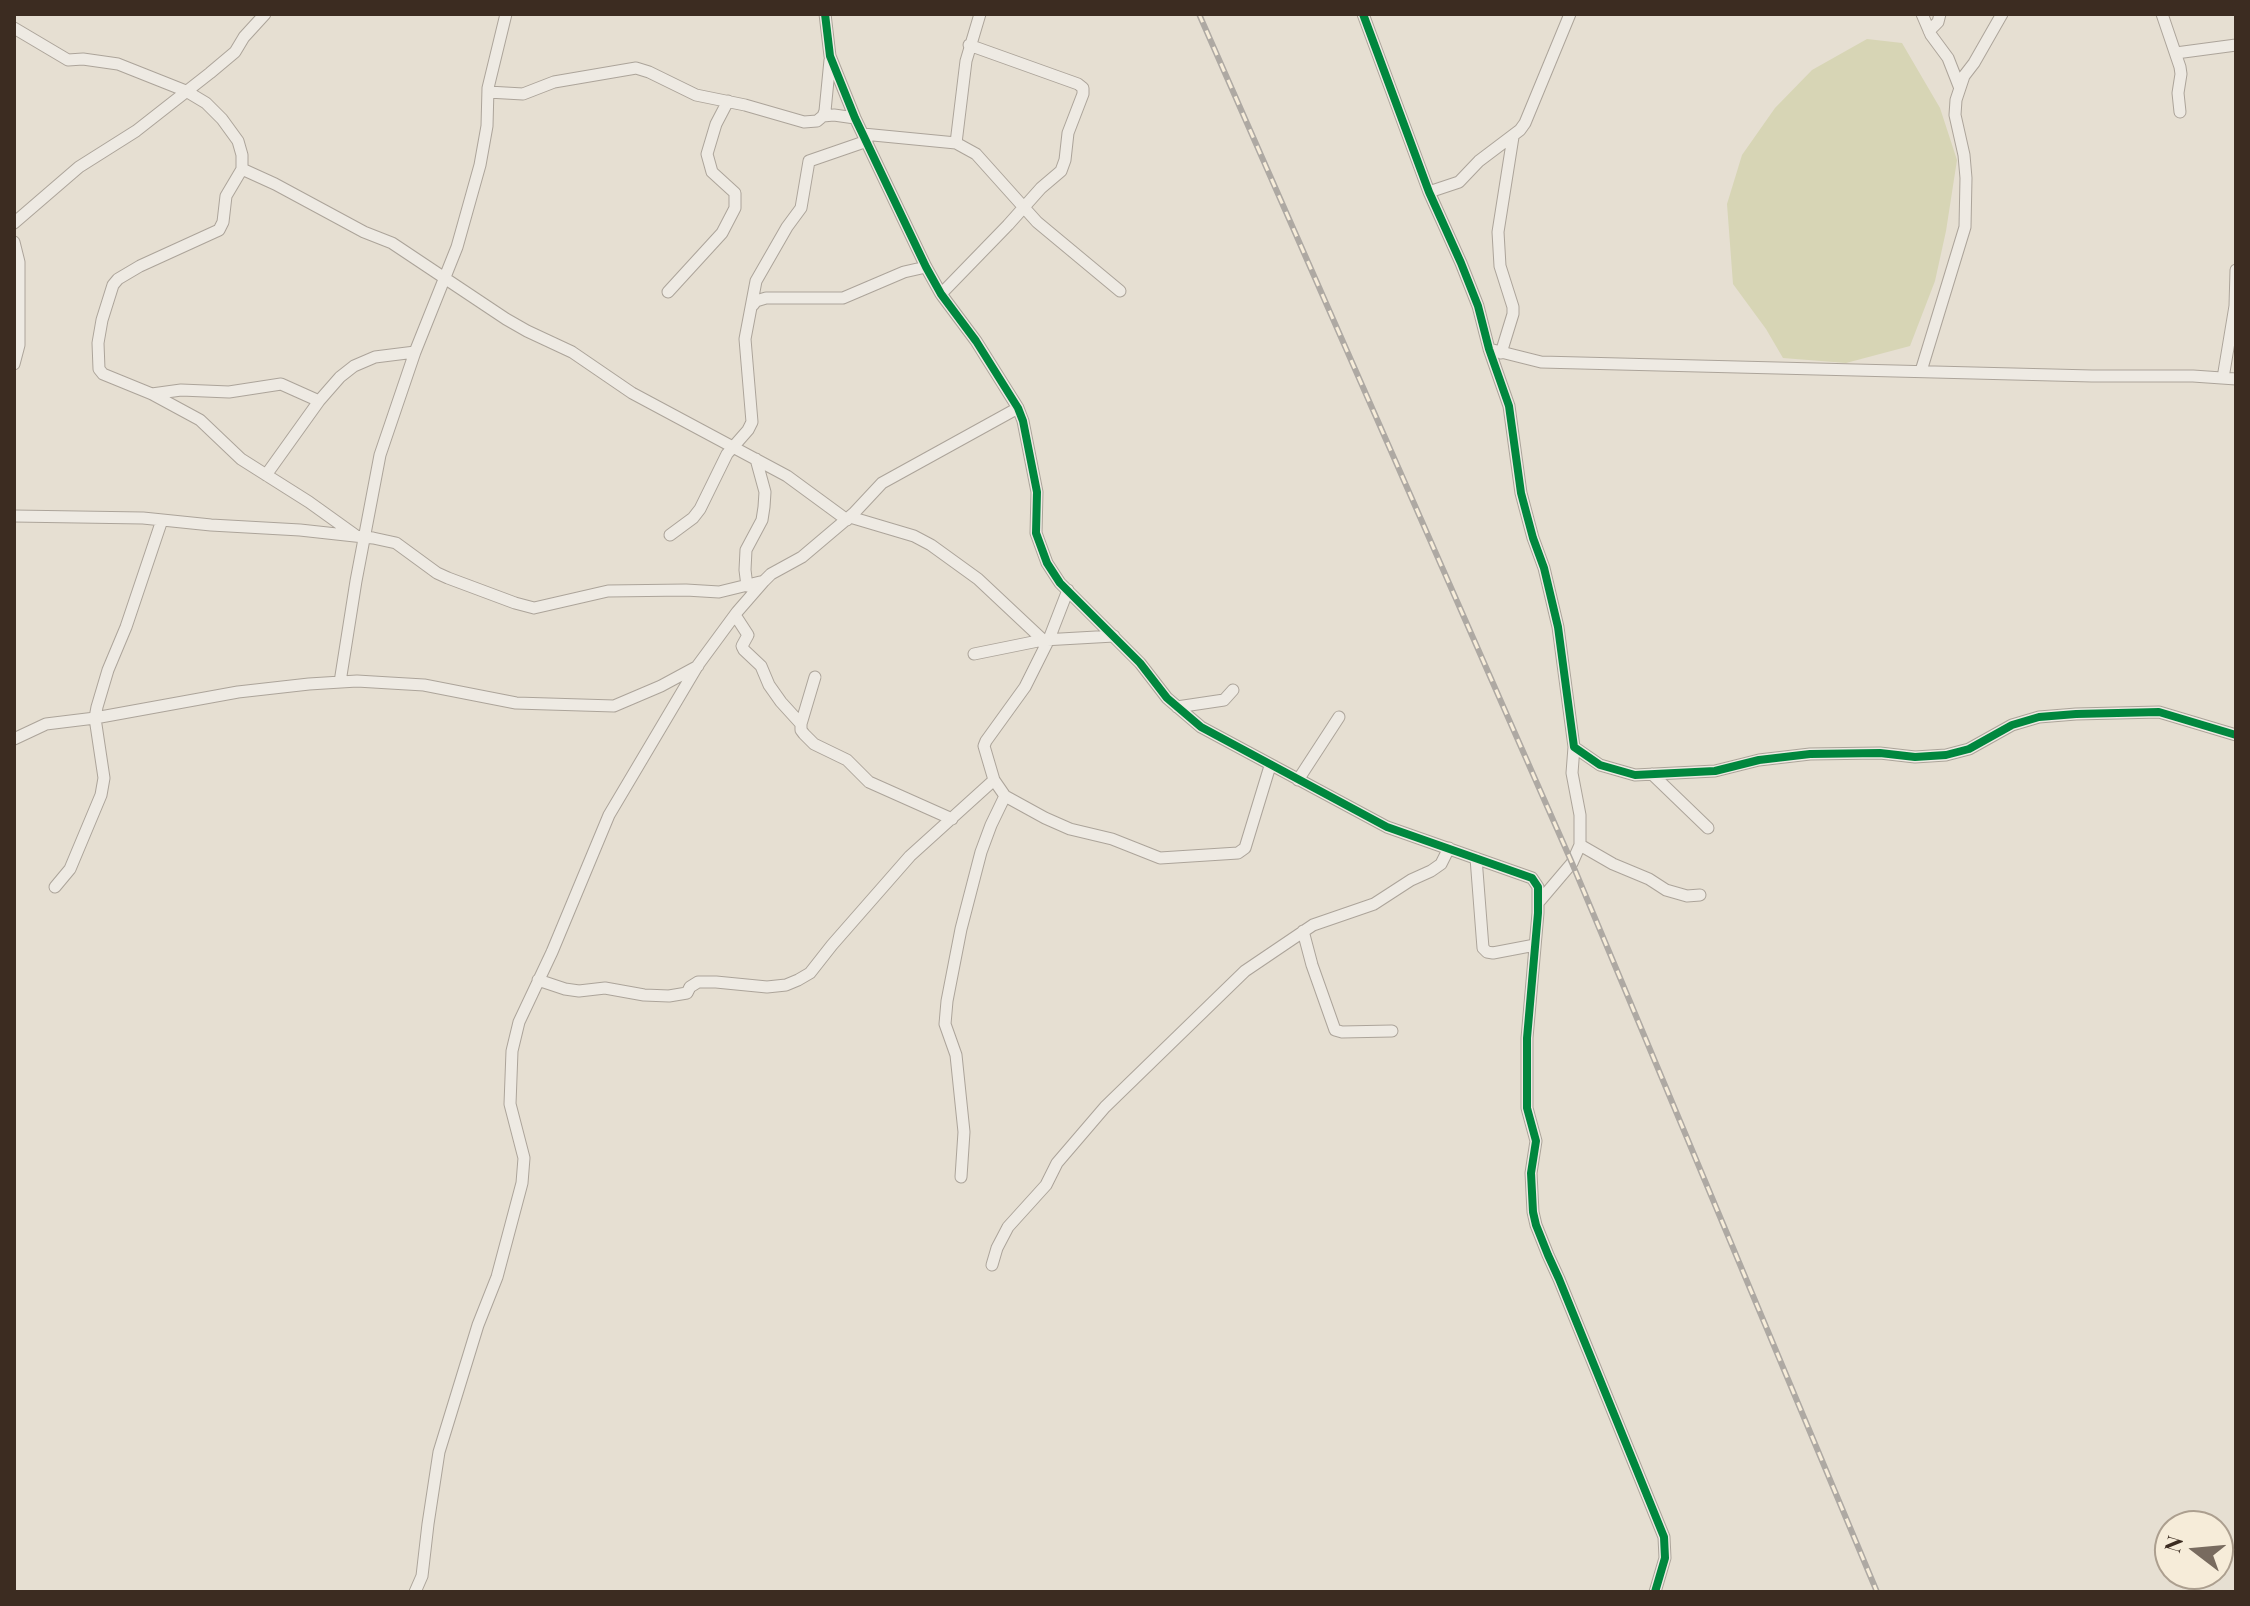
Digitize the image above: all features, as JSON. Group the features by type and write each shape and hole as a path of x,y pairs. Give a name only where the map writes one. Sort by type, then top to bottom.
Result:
{"street":[{"path":"14,223 79,167 136,131 235,52 265,14"},
{"path":"340,682 360,536 380,455 415,352 457,247 480,165 487,126 491,68 506,14"},
{"path":"488,92 523,94 554,82 636,68 687,93 804,122 817,121 825,111 830,56 825,14"},
{"path":"956,143 966,61 980,14"},
{"path":"1363,14 1429,192 1495,351 1509,406 1521,493 1558,627 1574,747 1572,773 1580,815 1580,845 1572,863 1538,903"},
{"path":"1429,192 1459,182 1479,161 1513,137 1525,123 1570,14"},
{"path":"1922,14 1929,31 1948,58 1959,86"},
{"path":"1929,31 1938,22 1940,14"},
{"path":"1921,371 1965,227 1964,155 1955,115 1959,86 2002,14"},
{"path":"2162,14 2181,74 2178,93 2180,112"},
{"path":"14,28 68,60 118,64 186,91 206,103 228,127 238,141 242,155 242,169 226,196 224,218 219,230 118,279 108,294 98,343 99,369 103,374 152,394 200,420 241,459 360,536"},
{"path":"941,294 1061,171 1066,142 1083,94 1083,88 1078,84 969,45"},
{"path":"2176,53 2236,45"},
{"path":"830,56 855,118 926,267 1018,408 1037,492 1036,533 1053,574 1177,707 1201,727 1387,827 1532,878 1538,887 1527,1038 1527,1108 1536,1141 1531,1173 1533,1212 1664,1537 1665,1558 1655,1592"},
{"path":"668,292 722,233 735,208 735,193 712,172 707,154 716,124 728,101"},
{"path":"823,116 855,118"},
{"path":"670,535 700,509 718,470 752,422 745,339 758,275 802,206 809,161 865,137 956,143 985,161 1037,222 1120,291"},
{"path":"1495,351 1513,314 1500,266 1498,232 1513,137"},
{"path":"242,169 364,232 392,243 527,331 572,352 632,393 787,476 848,518 914,536 931,545 978,579 1046,639"},
{"path":"14,242 19,262 19,345 14,364"},
{"path":"753,305 766,298 843,298 904,272 926,267"},
{"path":"2223,378 2235,306 2236,270"},
{"path":"1495,351 1541,362 2236,379"},
{"path":"266,475 340,377 363,361 375,357 415,352"},
{"path":"152,394 181,390 229,392 281,384 319,401"},
{"path":"415,1592 422,1576 439,1452 478,1325 497,1277 522,1183 524,1158 510,1104 509,1081 519,1022 609,815 698,665 735,615 771,574 802,557 848,518 882,483 1018,408"},
{"path":"747,586 746,550 762,520 764,507 765,492 756,459"},
{"path":"14,516 162,520 360,536 396,543 437,573 534,608 608,591 719,592 764,581"},
{"path":"55,887 70,869 81,847 103,787 95,718 108,670 162,520"},
{"path":"1068,590 1025,687 986,741 984,751 994,780 1005,796 1070,829 1112,839 1160,858 1238,853 1245,848 1270,766"},
{"path":"735,615 748,635 742,646 744,650 761,666 769,685 801,724"},
{"path":"974,654 1046,639 1114,636"},
{"path":"14,739 46,724 238,692 340,682 424,685 516,703 614,706 661,686 698,665"},
{"path":"815,677 801,724 801,730 814,744 847,760 869,782 952,819"},
{"path":"1177,707 1224,700 1233,690"},
{"path":"1574,747 1600,765 1635,775 1715,771 1759,760 1810,754 1946,755 1969,749 2012,725 2039,717 2076,714 2159,712 2236,735"},
{"path":"1298,780 1339,717"},
{"path":"1652,774 1708,828"},
{"path":"538,980 579,991 605,988 669,996 682,995 698,982 706,981 747,986 786,985 810,973 910,856 994,780"},
{"path":"961,1177 964,1132 956,1055 945,1024 947,1001 981,852 1005,796"},
{"path":"1580,845 1666,890 1687,896 1700,895"},
{"path":"992,1265 1008,1227 1046,1185 1057,1163 1105,1107 1245,971 1313,925 1374,904 1441,864 1449,848"},
{"path":"1476,858 1483,948 1493,953 1535,945"},
{"path":"1303,931 1335,1030 1392,1031"}],"shaded area":[{"path":"1867,39 1902,43 1940,108 1957,160 1935,281 1910,346 1846,363 1783,358 1733,284 1727,204 1742,155 1775,108 1812,70"}],"railway":[{"path":"1199,14 1572,863 1877,1592"}],"cycle path":[{"path":"825,14 830,56 855,118 926,267 1018,408 1037,492 1036,533 1047,563 1060,583 1140,663 1167,698 1201,727 1387,827 1532,878 1538,887 1527,1038 1527,1108 1536,1141 1531,1173 1533,1212 1664,1537 1665,1558 1655,1592"},
{"path":"1363,14 1429,192 1478,306 1509,406 1521,493 1558,627 1574,747 1600,765 1635,775 1715,771 1759,760 1810,754 1946,755 1969,749 2012,725 2039,717 2076,714 2159,712 2236,735"}]}
